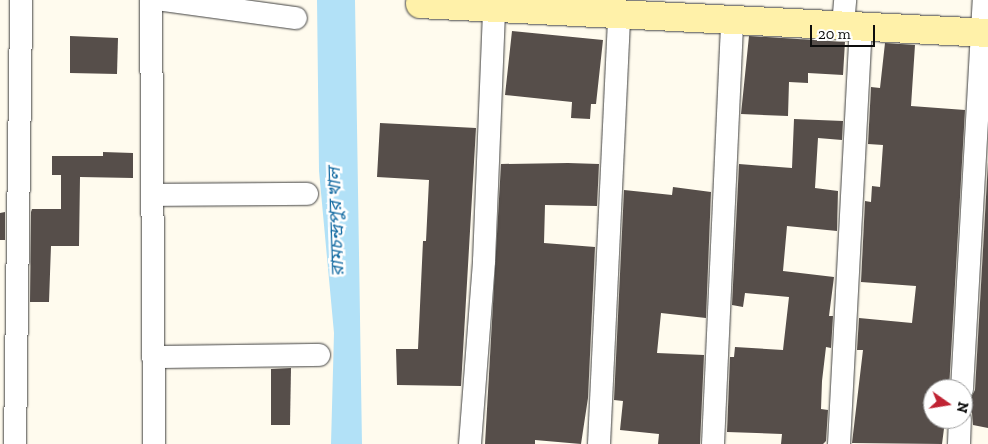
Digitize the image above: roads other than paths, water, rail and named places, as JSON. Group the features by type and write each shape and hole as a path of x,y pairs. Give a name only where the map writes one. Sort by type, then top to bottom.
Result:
{"street":[{"path":"15,444 21,0"},
{"path":"151,0 154,444"},
{"path":"963,379 985,33 984,0"},
{"path":"178,1 296,18"},
{"path":"420,2 494,8 547,5 619,14 699,9 732,20 850,17 985,33"},
{"path":"470,444 484,261 494,8"},
{"path":"599,444 619,14"},
{"path":"839,444 850,17"},
{"path":"713,444 732,20"},
{"path":"153,196 307,194"},
{"path":"153,358 319,355"},
{"path":"959,444 960,429"}],"water":[{"name":"রামচন্দ্রপুর খাল","path":"317,0 355,0 362,444 331,444 334,333 319,171"}]}
